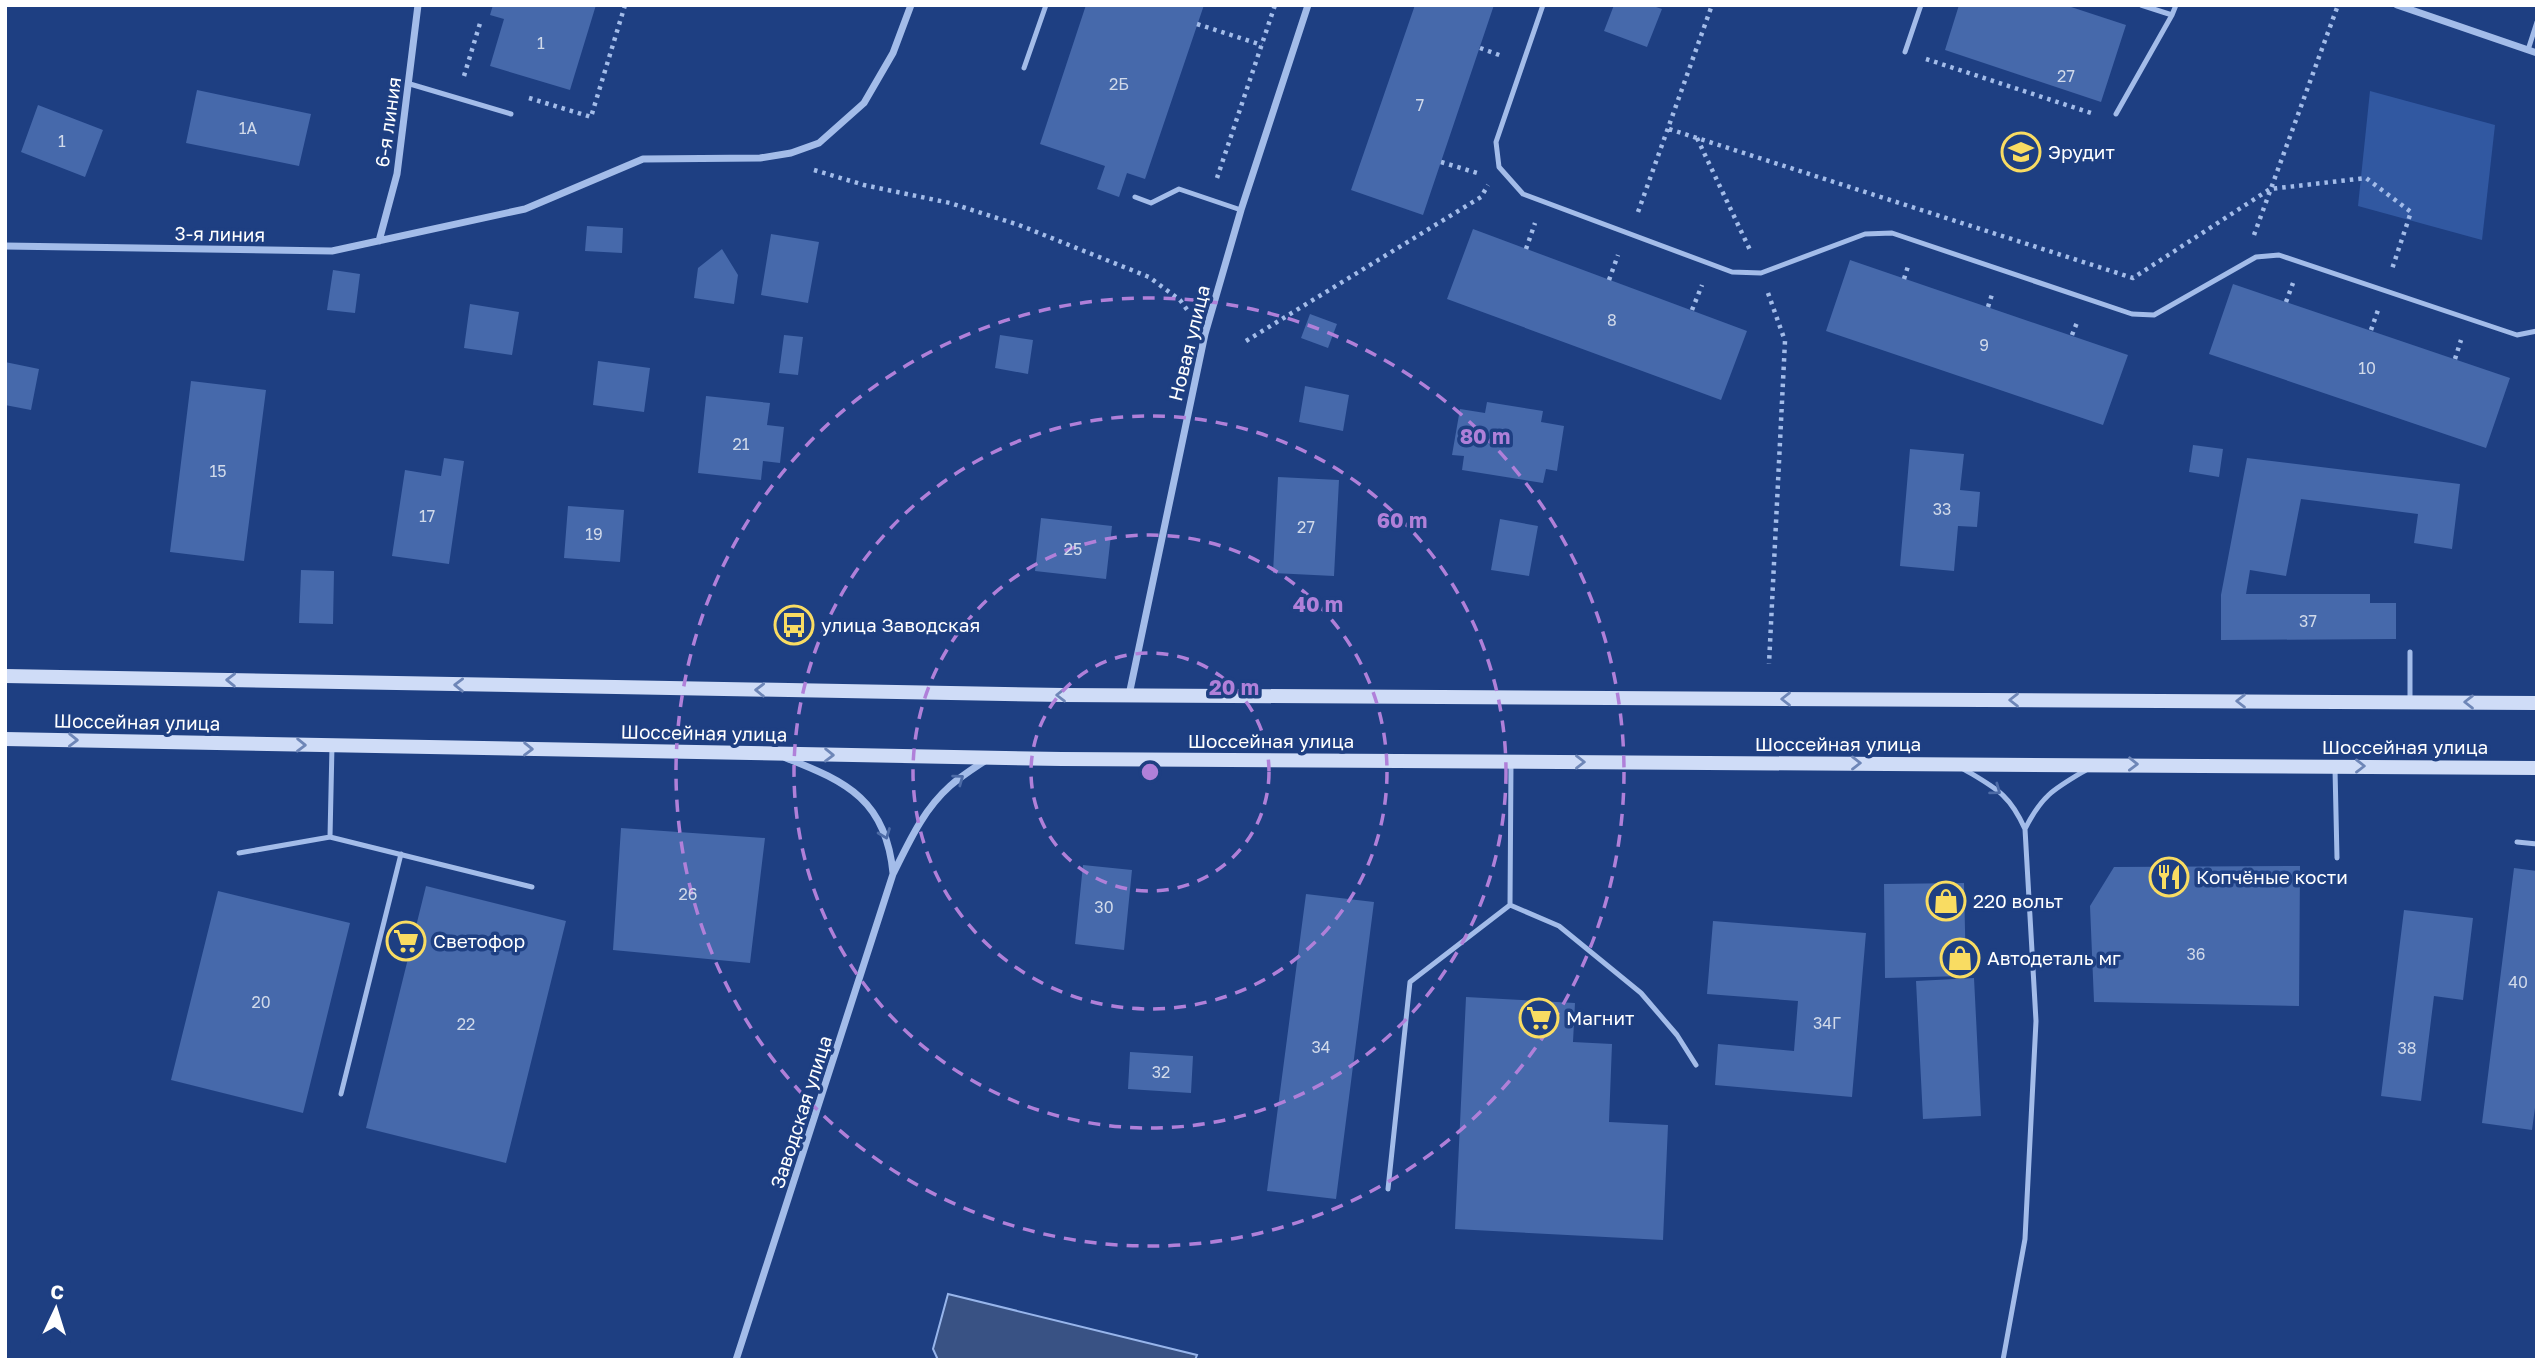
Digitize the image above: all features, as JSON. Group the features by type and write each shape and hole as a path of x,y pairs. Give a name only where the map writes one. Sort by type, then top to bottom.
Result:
{"main road":[{"path":"5,676 1129,695 2537,703"},
{"name":"Шоссейная улица","path":"5,739 990,758 2537,768"}],"street":[{"name":"6-я линия","path":"379,241 397,174 418,5"},
{"name":"3-я линия","path":"5,246 331,251 525,209 643,159 760,158 791,153 819,142 864,103 893,53 911,5"},
{"name":"Новая улица","path":"1129,695 1205,334 1241,210 1308,5"},
{"path":"2398,5 2537,53"},
{"name":"Заводская улица","path":"775,754 824,772 863,797 880,822 891,851 893,874"},
{"name":"Заводская улица","path":"736,1360 893,874 914,830 929,808 950,785 990,758"}],"lane":[{"path":"1024,68 1046,5"},
{"path":"1543,5 1496,142 1499,167 1523,194 1732,272 1761,273 1865,233 1892,233 2132,314 2154,315 2256,257 2279,255 2517,335 2537,331"},
{"path":"1905,52 1921,5"},
{"path":"2141,5 2172,15"},
{"path":"2116,114 2176,5"},
{"path":"2528,50 2537,22"},
{"path":"410,84 511,114"},
{"path":"1135,197 1151,203 1180,189 1241,210"},
{"path":"2410,652 2410,702"},
{"path":"330,837 332,745"},
{"path":"1510,905 1511,762"},
{"path":"1954,764 2003,793 2017,811 2025,829 2036,1021 2025,1239 2003,1360"},
{"path":"2025,829 2034,810 2049,792 2096,764"},
{"path":"2335,766 2337,858"},
{"path":"239,853 330,837 532,887"},
{"path":"2517,842 2537,844"},
{"path":"341,1094 401,854"},
{"path":"1510,905 1559,926 1641,993 1676,1035 1696,1065"},
{"path":"1388,1189 1410,982 1510,905"}],"path":[{"path":"511,114 517,95 591,117 625,5"},
{"path":"1210,199 1275,5"},
{"path":"1630,234 1712,5"},
{"path":"2256,257 2254,233 2338,5"},
{"path":"457,98 481,20"},
{"path":"1197,24 1262,45"},
{"path":"1905,52 2102,116 2116,114"},
{"path":"1669,129 2133,278 2270,189 2367,178 2411,212 2384,290"},
{"path":"1697,138 1761,273 1785,341 1769,664"},
{"path":"791,153 817,172 950,203 1019,225 1149,277 1180,300 1205,334"},
{"path":"1441,162 1492,178"},
{"path":"1245,341 1481,197 1499,167"}],"shaded area":[{"path":"2370,91 2495,125 2482,240 2358,206"},
{"path":"948,1294 1197,1355 1195,1360 938,1360 933,1349"}],"building":[{"path":"493,5 596,5 570,90 490,66 504,19 490,15"},
{"path":"1086,5 1204,5 1145,179 1127,173 1119,197 1097,189 1105,166 1040,144"},
{"path":"1415,5 1494,5 1423,215 1351,190"},
{"path":"1614,5 1650,5 1662,9 1647,47 1604,31"},
{"path":"1959,5 2065,5 2126,25 2101,102 1945,50"},
{"path":"197,90 311,114 299,166 186,143"},
{"path":"38,105 103,130 85,177 21,152"},
{"path":"587,226 623,228 622,253 585,251"},
{"path":"1473,229 1747,331 1721,400 1447,299"},
{"path":"771,234 819,242 808,303 761,295"},
{"path":"722,249 738,275 734,304 694,298 698,268"},
{"path":"1850,260 2128,355 2103,425 1826,331"},
{"path":"333,270 360,274 355,313 327,310"},
{"path":"2233,284 2510,378 2486,448 2209,354"},
{"path":"470,304 519,312 512,355 464,348"},
{"path":"1310,314 1337,324 1328,348 1301,338"},
{"path":"784,335 803,337 798,375 779,373"},
{"path":"1000,335 1033,340 1028,374 995,368"},
{"path":"598,361 650,368 644,412 593,405"},
{"path":"5,362 39,369 31,410 5,405"},
{"path":"191,381 266,390 244,561 170,552"},
{"path":"1305,386 1349,395 1343,431 1299,422"},
{"path":"706,396 770,403 767,425 784,427 780,463 763,461 761,480 698,473"},
{"path":"1487,402 1543,411 1541,422 1564,426 1557,471 1546,469 1543,483 1462,470 1464,456 1452,455 1460,409 1485,413"},
{"path":"2193,445 2223,449 2219,477 2189,472"},
{"path":"1910,449 1964,454 1960,490 1980,492 1977,527 1958,526 1954,571 1900,566"},
{"path":"444,458 464,461 449,564 392,556 405,470 441,476"},
{"path":"2247,458 2460,484 2452,549 2414,543 2418,514 2301,499 2286,576 2250,570 2246,594 2370,594 2370,603 2396,603 2396,639 2221,640 2221,595"},
{"path":"1278,477 1339,480 1334,576 1273,573"},
{"path":"568,506 624,510 620,562 564,558"},
{"path":"1041,518 1112,526 1106,579 1035,571"},
{"path":"1500,519 1538,526 1529,576 1491,570"},
{"path":"301,570 334,571 333,624 299,623"},
{"path":"621,828 765,838 750,963 613,950"},
{"path":"1083,865 1132,870 1124,950 1075,944"},
{"path":"2300,866 2299,1006 2094,1002 2090,906 2114,867"},
{"path":"2514,868 2537,871 2537,1093 2532,1130 2482,1123"},
{"path":"1964,883 1966,976 1885,978 1884,884"},
{"path":"426,886 566,921 506,1163 366,1128"},
{"path":"218,891 350,923 303,1113 171,1080"},
{"path":"1306,894 1374,902 1336,1199 1267,1191"},
{"path":"2404,910 2473,918 2463,1000 2434,996 2421,1101 2381,1096"},
{"path":"1713,921 1866,933 1852,1097 1715,1085 1718,1044 1794,1051 1798,1001 1707,994"},
{"path":"1974,978 1981,1116 1923,1119 1916,981"},
{"path":"1466,997 1575,1003 1573,1042 1612,1044 1609,1122 1668,1125 1663,1240 1455,1229"},
{"path":"1130,1052 1193,1056 1191,1093 1128,1089"}],"place":[{"name":"Эрудит","path":"2021,152"},
{"name":"улица Заводская","path":"794,625"},
{"name":"Копчёные кости","path":"2169,877"},
{"name":"220 вольт","path":"1946,901"},
{"name":"Светофор","path":"406,941"},
{"name":"Автодеталь мг","path":"1960,958"},
{"name":"Магнит","path":"1539,1018"}]}
